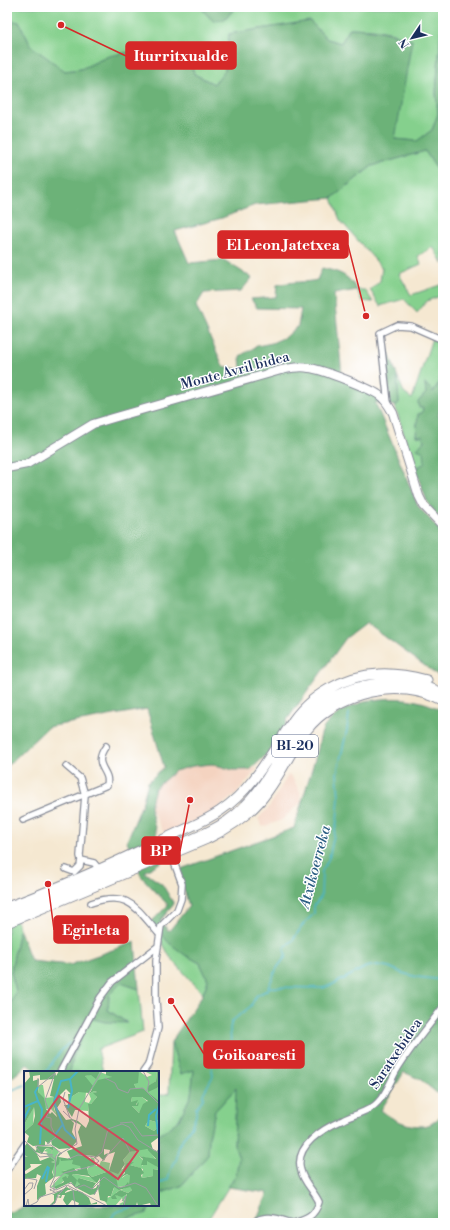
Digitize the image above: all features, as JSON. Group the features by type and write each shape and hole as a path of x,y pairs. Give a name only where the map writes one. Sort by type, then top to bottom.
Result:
{"main road":[{"path":"7,907 99,869 220,811 261,770 291,723 306,705 333,687 360,676 379,674 406,675 429,681 443,687"},
{"name":"BI-20","path":"7,915 176,845 215,828 229,819 257,793 291,738 307,717 336,697 357,687 384,681 418,684 443,693"},
{"name":"BI-20","path":"7,923 223,831 246,815 267,792 306,730 318,717 336,705 363,695 392,689 414,691 443,701"}],"street":[{"path":"388,404 380,333 397,325 411,326 443,340"},
{"name":"Monte Avril bidea","path":"7,468 27,464 93,424 296,367 310,368 369,390 380,396 388,404 393,413 419,496 424,506 443,526"},
{"path":"23,820 107,785 108,780 100,762 100,754 106,746"},
{"path":"66,766 80,778 85,795 80,866 74,872 66,872"},
{"path":"144,1071 148,1065 158,1028 156,1000 157,947 159,934 161,926 177,910 181,899 182,884 171,854"},
{"path":"81,860 94,863 99,869"},
{"path":"91,903 110,897 123,899 135,907 159,934"},
{"path":"61,1071 100,998 112,982 157,947"},
{"name":"Saratxebidea","path":"253,1223 264,1217 293,1223 313,1215 317,1210 319,1202 301,1171 299,1162 304,1149 319,1134 342,1120 372,1107 378,1102 398,1067 443,1007"},
{"path":"7,1170 24,1145"}],"shaded area":[{"path":"212,764 233,770 258,768 237,793 216,810 165,835 150,807 155,788 175,771 193,766"},
{"path":"288,775 292,777 300,792 301,802 282,820 263,827 258,819 270,806"}],"green space":[{"path":"7,7 200,7 213,21 223,20 237,7 316,7 318,9 321,7 443,7 443,30 441,30 436,93 438,114 432,130 417,141 395,139 394,33 373,29 350,28 341,43 327,39 310,21 229,34 225,70 214,84 194,74 191,62 109,56 81,69 65,71 31,46 19,22 7,20"},
{"path":"200,7 237,7 223,20 213,21"},
{"path":"7,20 19,22 31,46 65,71 81,69 109,56 133,51 191,62 194,74 214,84 225,70 229,34 310,21 327,39 341,43 350,28 374,30 397,35 412,40 395,139 417,141 432,130 438,114 436,93 441,30 443,30 443,179 425,151 372,166 332,198 255,205 222,218 175,231 189,263 224,260 252,278 241,291 204,293 196,306 223,366 241,370 240,356 257,346 272,343 287,336 298,326 301,309 257,308 251,299 276,297 277,285 317,280 322,268 342,274 350,280 357,290 334,294 342,375 390,400 384,340 397,375 399,403 395,406 375,402 418,506 443,534 443,679 366,623 346,638 287,720 278,741 250,770 233,770 212,764 193,766 175,771 155,788 150,807 163,861 144,872 162,884 174,904 160,921 169,931 189,906 178,870 294,828 322,731 336,715 349,707 381,699 414,700 443,711 443,1098 421,1080 404,1072 381,1110 396,1120 415,1126 430,1124 443,1114 443,1223 255,1223 268,1193 228,1187 236,1175 239,1158 234,1145 236,1088 215,1111 209,1137 208,1155 181,1186 159,1194 159,1135 179,1120 191,1095 194,1070 181,1074 171,1042 203,994 208,980 200,963 185,955 169,943 151,922 168,905 141,876 127,841 142,804 148,782 164,767 147,709 48,727 7,766"},
{"path":"425,151 443,179 443,264 433,247 418,256 421,264 399,274 411,295 443,284 443,295 427,301 417,313 404,299 380,306 370,290 380,281 382,268 340,220 332,198 372,166"},
{"path":"357,290 365,290 373,302 362,301"},
{"path":"432,338 443,342 442,368 440,379 433,392 425,384 426,393 418,402 423,407 422,413 418,414 416,436 423,436 425,463 415,469 395,406 399,403 397,375 404,393 412,399"},
{"path":"443,372 443,412 440,410 438,416 443,418 443,522 428,504 415,469 425,463 424,452 417,449 424,441 423,436 416,436 418,414 422,413 423,408 419,408 418,402 426,393 425,383 433,392 441,380"},
{"path":"7,893 19,928 11,972 16,991 7,1012"},
{"path":"151,922 185,955 200,963 208,980 203,994 170,957"},
{"path":"19,928 31,961 70,965 135,942 139,989 121,983 109,995 108,1010 127,1023 105,1022 89,1018 73,1057 70,1071 34,1071 28,1064 7,1082 7,1051 10,1033 7,1012 16,991 11,972"},
{"path":"121,983 139,989 143,1032 98,1049 103,1071 70,1071 73,1057 89,1018 126,1022 108,1010 109,995"},
{"path":"7,1012 10,1033 7,1051"},
{"path":"171,1042 181,1074 194,1069 191,1095 179,1120 159,1135 159,1096 169,1093"},
{"path":"237,1087 234,1145 239,1158 236,1175 206,1223 120,1223 121,1220 147,1213 150,1206 159,1206 159,1194 181,1186 208,1155 209,1137 215,1111"},
{"path":"27,1206 150,1206 147,1213 121,1220 120,1223 7,1223 7,1213"}],"waterway":[{"name":"Atxikoerreka","path":"159,1184 168,1179 170,1171 177,1158 178,1146 191,1127 196,1115 196,1108 203,1099 203,1094 213,1076 211,1062 215,1059 222,1058 231,1043 230,1028 232,1021 251,1006 256,996 267,990 277,968 286,956 284,948 293,940 304,923 314,914 314,906 321,897 322,871 329,858 337,821 339,798 337,773 347,730 349,713"},
{"path":"268,987 323,988 336,983 366,967 377,965 389,967 402,973 417,977 443,980"},
{"path":"47,1071 59,1053 69,1043"},
{"path":"7,1092 24,1085"},
{"name":"Atxikoerreka","path":"110,1223 117,1212 135,1206"}],"place":[{"name":"Iturritxualde","path":"61,25"},
{"name":"El Leon Jatetxea","path":"366,316"},
{"name":"BP","path":"190,800"},
{"name":"Egirleta","path":"48,884"},
{"name":"Goikoaresti","path":"171,1001"}]}
